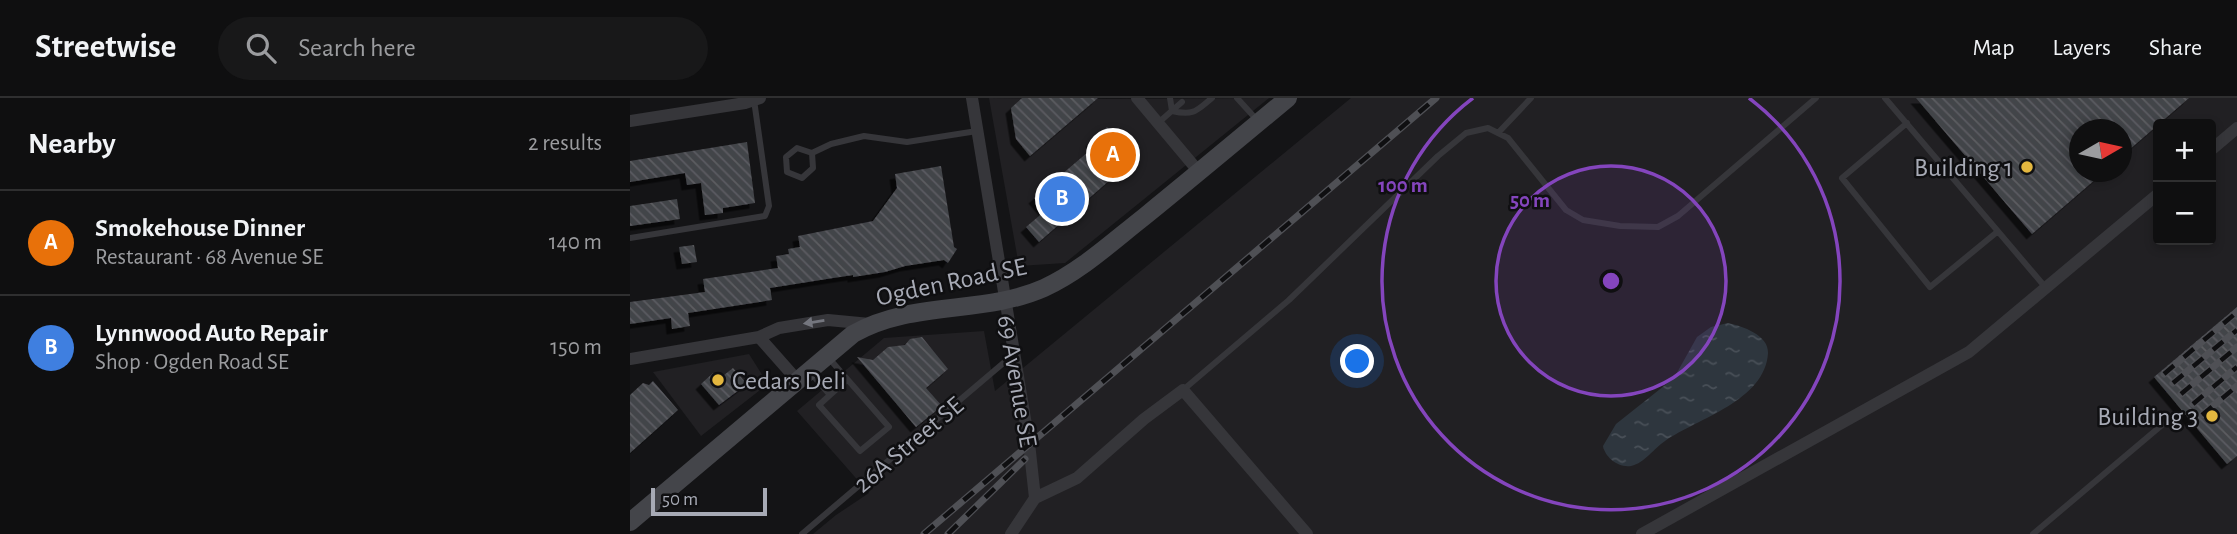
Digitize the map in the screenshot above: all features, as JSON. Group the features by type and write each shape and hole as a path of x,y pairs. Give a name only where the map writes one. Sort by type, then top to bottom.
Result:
{"street":[{"name":"69 Avenue SE","path":"972,98 1029,443 1035,498"},
{"path":"1138,98 1199,172"},
{"name":"Ogden Road SE","path":"630,522 843,341 871,324 919,312 1026,295 1045,287 1083,265 1288,98"},
{"path":"630,121 757,99"},
{"path":"2216,146 2237,128"},
{"path":"1642,534 1953,362 1988,338 2153,198"},
{"path":"630,359 759,337 779,328 828,320 871,324"},
{"path":"759,337 803,375"},
{"path":"1011,534 1035,498 1077,478 1144,419 1184,390 1307,534"}],"lane":[{"path":"1170,98 1172,111"},
{"path":"1172,111 1194,113 1212,98"},
{"path":"1237,98 1259,122"},
{"path":"1498,133 1531,98"},
{"path":"1184,390 1289,300 1466,133 1488,128 1508,138 1566,210 1576,218 1620,226 1658,227 1678,216 1816,98"},
{"path":"1885,98 2046,288"},
{"path":"630,238 765,216 769,206 757,99"},
{"path":"1158,123 1182,102"},
{"path":"1907,123 1842,178 1930,287 1997,232"},
{"path":"812,153 813,169 802,178 787,172 786,157 797,148 812,153 831,144 864,136 907,142 977,131"},
{"name":"26A Street SE","path":"802,534 1014,354"},
{"path":"826,355 888,427 860,451 819,405 847,380"},
{"path":"803,375 830,395"},
{"path":"2033,534 2162,425"}],"shaded area":[{"path":"989,98 1269,98 1065,263 1019,266"},
{"path":"1351,98 2237,98 2237,534 813,534 869,493 797,411 884,338 984,331 995,391"},
{"path":"749,354 768,384 701,436 653,372"}],"water":[{"path":"1728,323 1754,332 1767,347 1764,370 1755,384 1743,396 1665,441 1636,464 1626,466 1613,461 1603,446 1616,424 1674,378 1697,337 1711,327"}],"building":[{"path":"1022,98 1098,98 1030,156 1016,139 1011,108"},
{"name":"Building 1","path":"1916,98 2189,98 2165,119 2153,119 2153,129 2132,147 2132,119 2069,119 2069,182 2092,182 2032,234"},
{"path":"1107,127 1134,159 1039,242 1026,227 1045,211 1034,198 1095,146 1091,141"},
{"path":"747,142 755,203 723,208 723,213 705,215 701,183 687,185 685,173 630,182 630,161"},
{"path":"941,166 954,247 957,249 948,263 944,260 885,272 770,288 772,300 688,313 690,326 672,329 671,318 630,324 630,302 705,292 703,279 778,268 776,256 789,254 788,249 800,247 798,236 873,221 897,188 895,174"},
{"path":"677,199 680,219 630,226 630,206"},
{"path":"694,245 697,262 682,264 679,247"},
{"name":"Building 3","path":"2237,307 2237,456 2227,464 2154,377"},
{"path":"922,337 948,369 926,388 942,406 916,427 857,357 873,360 888,347 905,345 910,339"},
{"path":"733,368 747,384 719,405 701,384 713,373 719,379"},
{"path":"653,381 678,410 630,453 630,395 643,383 649,385"}],"railway":[{"path":"924,534 1436,98"},
{"path":"2164,374 2237,312"},
{"path":"2173,383 2237,330"},
{"path":"2181,394 2237,347"},
{"path":"2193,404 2237,367"},
{"path":"2202,415 2237,386"},
{"path":"948,534 1025,459"}],"place":[{"name":"Smokehouse Dinner","path":"1113,155"},
{"name":"Building 1","path":"2027,167"},
{"name":"Lynnwood Auto Repair","path":"1062,199"},
{"name":"Cedars Deli","path":"718,380"},
{"name":"Building 3","path":"2212,416"}]}
